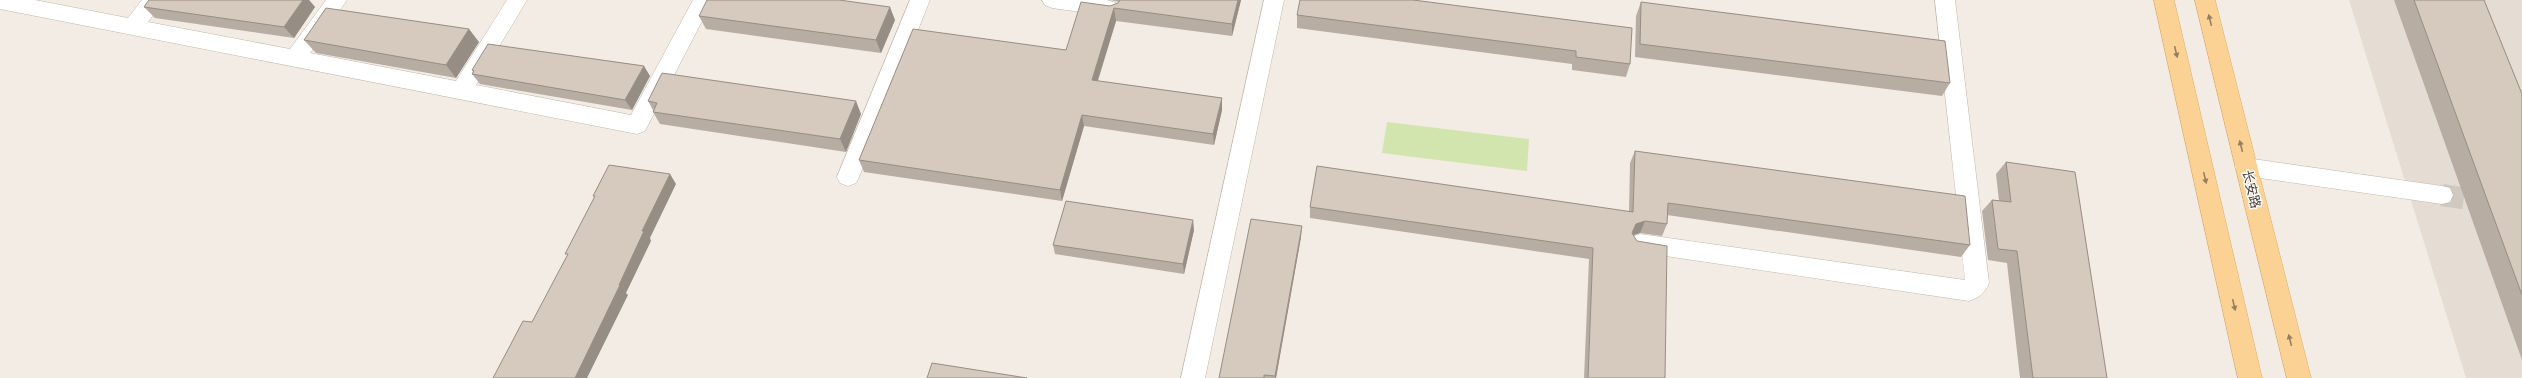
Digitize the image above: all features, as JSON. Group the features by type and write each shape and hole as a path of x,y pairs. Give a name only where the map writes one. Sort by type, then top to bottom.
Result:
{"main road":[{"path":"2164,0 2250,378"},
{"name":"长安路","path":"2205,0 2299,378"}],"street":[{"path":"132,27 154,0"},
{"path":"295,59 337,0"},
{"path":"461,91 517,0"},
{"path":"0,1 637,125 703,0"},
{"path":"848,177 920,0"},
{"path":"1052,0 1112,9"},
{"path":"1193,378 1274,0"},
{"path":"1640,244 1970,292 1978,283 1945,0"},
{"path":"2246,167 2442,195"}],"shaded area":[{"path":"2349,0 2522,0 2522,378 2466,378"}],"green space":[{"path":"1387,122 1529,139 1527,171 1382,153"}],"building":[{"path":"149,0 303,0 284,27 144,7"},
{"path":"707,0 839,0 890,7 876,40 699,16"},
{"path":"1120,0 1238,0 1232,24 1114,8 1092,80 1222,98 1213,134 1082,115 1060,190 859,160 913,29 1066,50 1081,2 1110,6 1118,3"},
{"path":"1300,0 1413,0 1632,28 1630,64 1576,57 1576,51 1297,15"},
{"path":"2414,0 2484,0 2522,94 2522,295"},
{"path":"1641,2 1945,41 1950,83 1640,44"},
{"path":"326,8 469,29 446,65 304,40"},
{"path":"488,44 644,66 625,100 472,74 474,71 472,70"},
{"path":"662,73 856,101 840,139 653,112 657,103 648,101"},
{"path":"1635,151 1965,196 1970,245 1668,203 1667,224 1645,221 1636,224 1632,233 1637,241 1667,246 1665,378 1588,378 1593,248 1310,207 1317,166 1633,212"},
{"path":"2006,162 2075,172 2107,378 2033,378 2017,251 1998,249 1992,200 2011,202"},
{"path":"609,165 670,174 642,231 644,231 620,285 575,378 493,378 523,321 532,322 568,254 565,254"},
{"path":"1066,201 1193,220 1183,264 1053,245"},
{"path":"1251,219 1302,226 1275,376 1264,375 1264,378 1219,378"},
{"path":"932,363 1027,378 927,378"}],"tunnel":[{"path":"2442,195 2522,207"}]}
